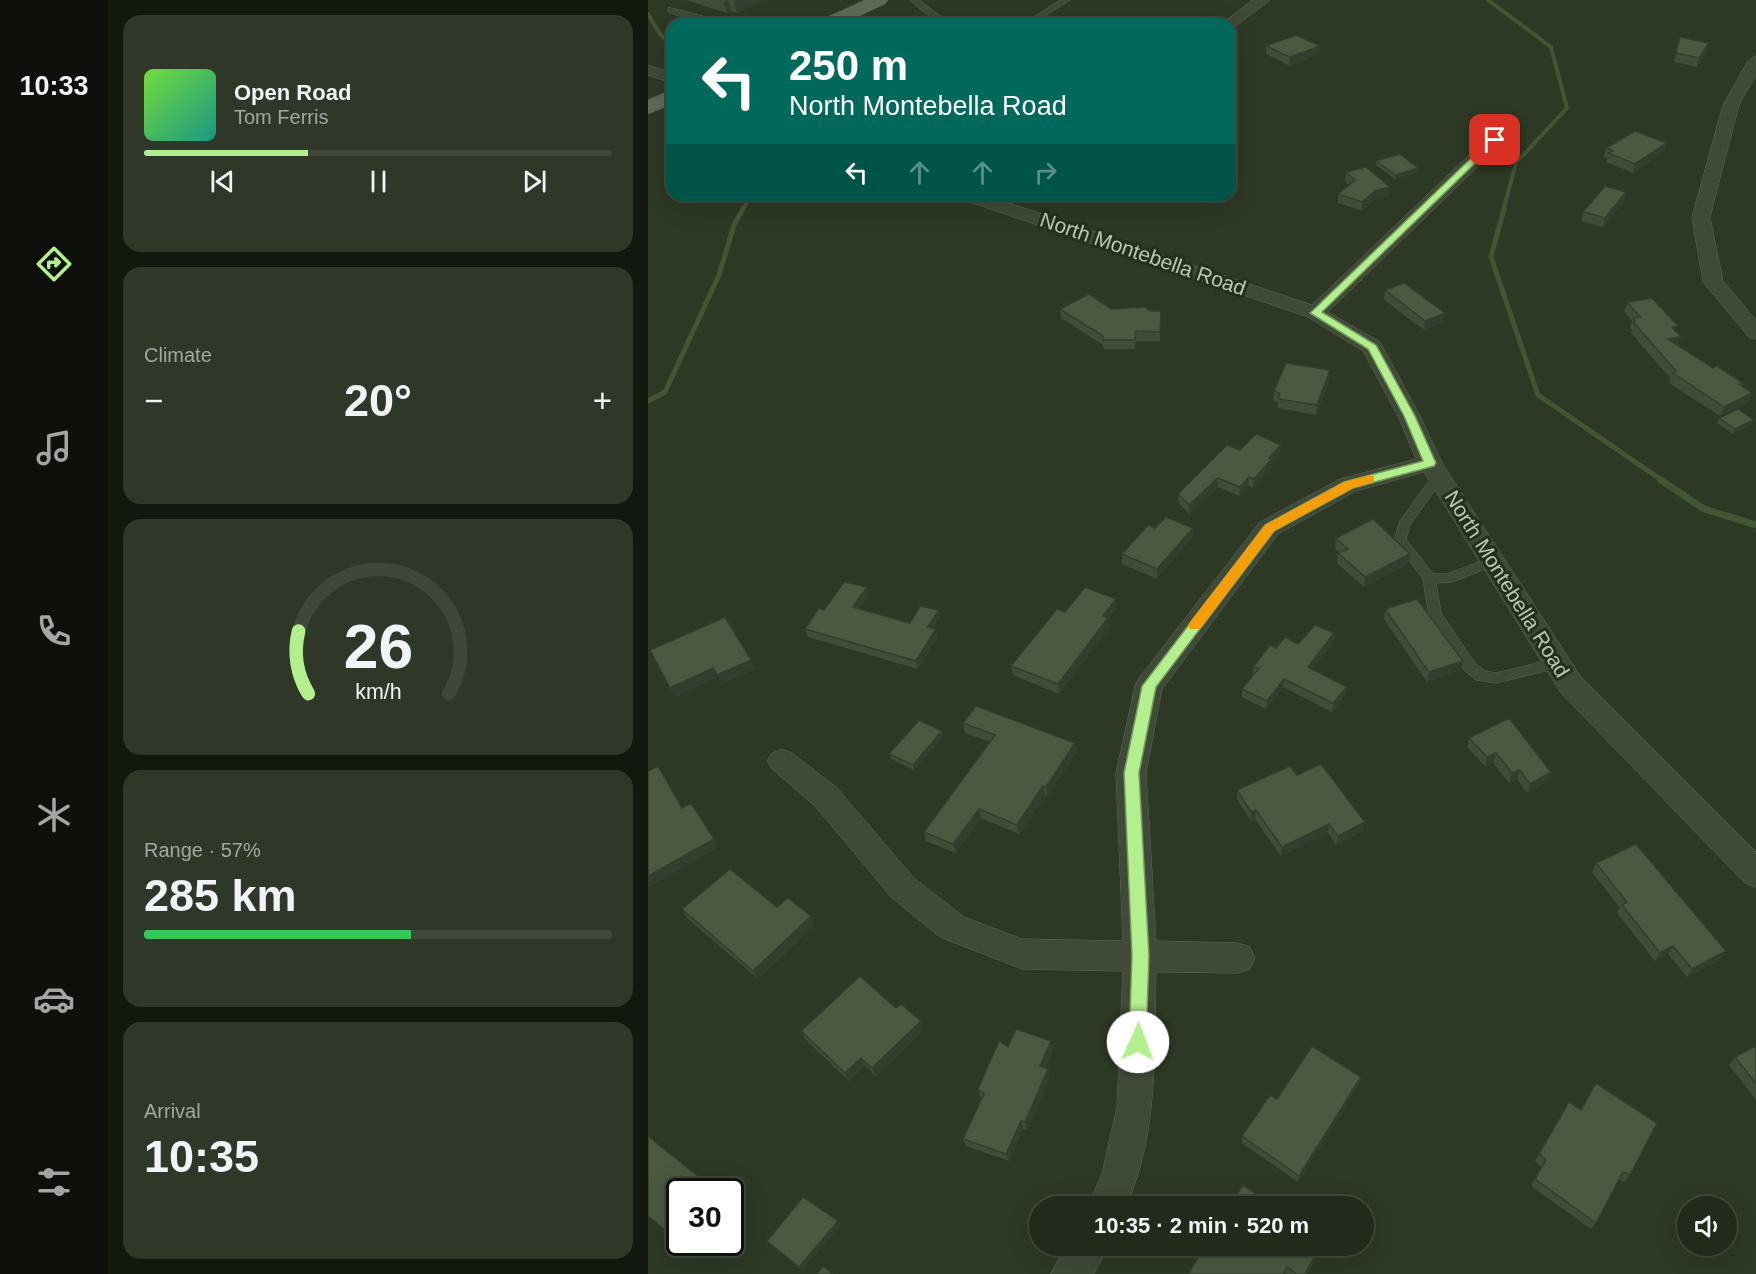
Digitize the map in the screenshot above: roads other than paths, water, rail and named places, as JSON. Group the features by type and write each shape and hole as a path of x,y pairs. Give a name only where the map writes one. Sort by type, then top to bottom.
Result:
{"main road":[{"path":"840,18 879,0"},
{"path":"648,108 666,99"}],"street":[{"path":"1236,19 1263,0"},
{"path":"1756,61 1731,105 1701,218 1713,282 1756,333"},
{"path":"648,70 666,76"},
{"path":"1315,313 1495,140"},
{"name":"North Montebella Road","path":"985,201 1315,313 1372,347 1409,416 1434,470 1571,686 1756,873"},
{"path":"1111,1196 1120,1177 1135,1107 1140,956 1131,773 1149,686 1269,528 1348,485 1434,470"},
{"path":"782,761 826,797 903,888 952,927 1022,954 1238,958"},
{"path":"1071,1274 1083,1256"}],"lane":[{"path":"914,0 938,18"},
{"path":"1037,18 1066,0"},
{"path":"671,10 698,18"},
{"path":"1434,470 1404,524 1400,540 1429,578 1434,614 1469,666 1481,676 1496,678 1557,663"},
{"path":"1429,578 1448,579 1492,561"}],"waterway":[{"path":"1488,0 1551,47 1567,108 1516,163 1503,211"},
{"path":"648,14 666,40"},
{"path":"742,211 748,201"},
{"path":"648,401 665,392 719,275 734,225 743,209"},
{"path":"1504,209 1491,257 1538,395 1663,481"},
{"path":"1661,480 1704,509 1756,525"}]}
